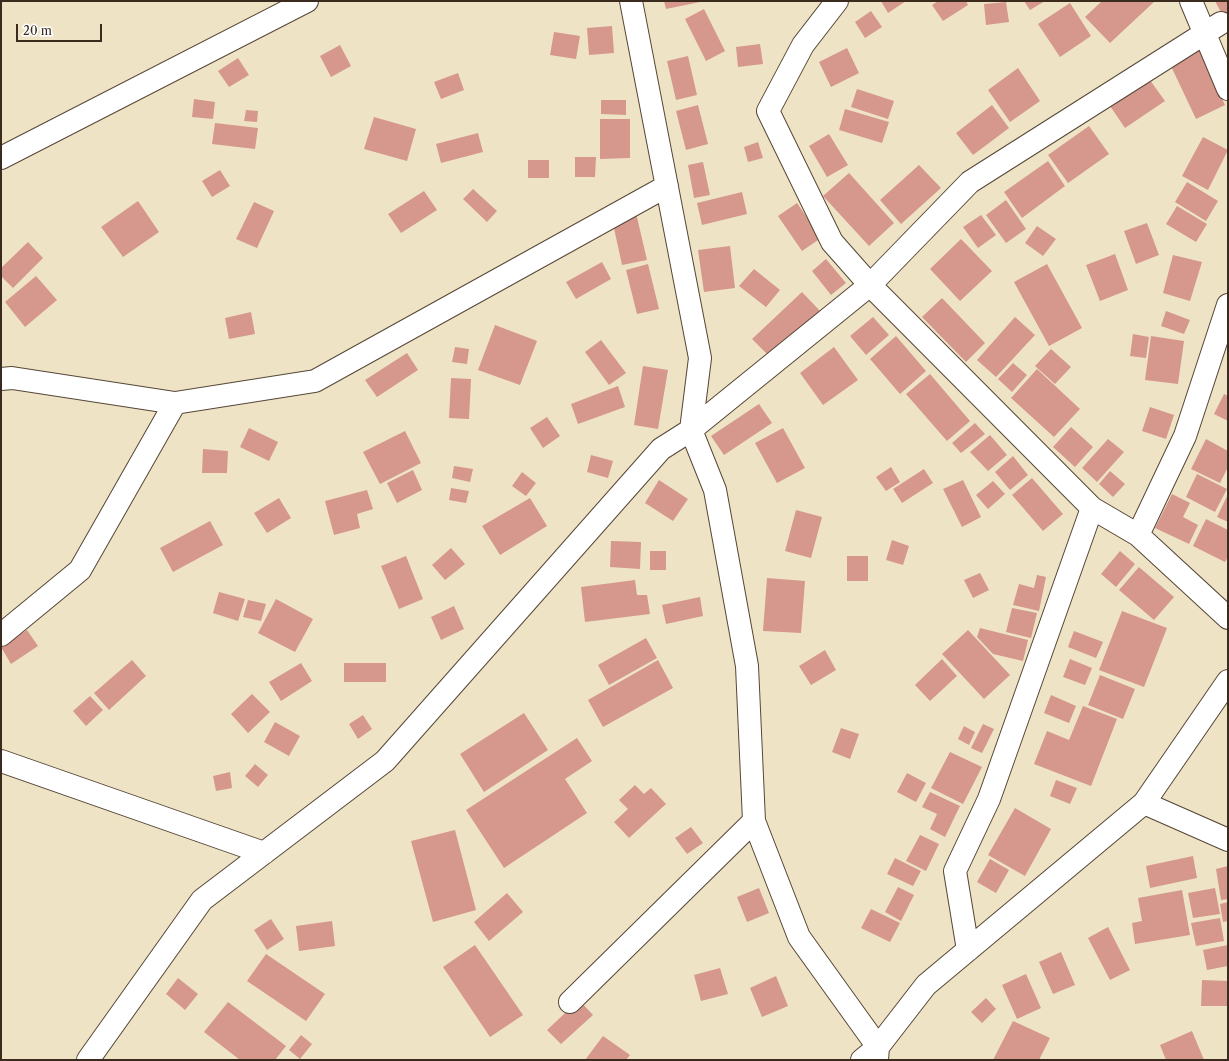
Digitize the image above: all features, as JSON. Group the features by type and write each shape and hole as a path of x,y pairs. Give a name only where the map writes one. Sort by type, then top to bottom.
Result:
{"street":[{"path":"1,158 307,1"},
{"path":"631,1 700,358 692,430 715,490 748,666 754,821 799,937 872,1056 926,985 1144,803 1228,681"},
{"path":"837,1 803,45 768,111 832,242 870,285 1092,508 1138,535 1228,618"},
{"path":"1192,1 1213,29 1228,89"},
{"path":"88,1060 202,900 385,760 661,449 692,430 870,285 970,182 1213,29"},
{"path":"1,379 12,378 175,403 315,381 667,186"},
{"path":"1138,535 1185,436 1228,304"},
{"path":"1,635 80,570 175,403"},
{"path":"968,950 956,870 989,799 1092,508"},
{"path":"1,762 264,853"},
{"path":"1144,803 1228,840"},
{"path":"570,1002 754,821"}],"building":[{"path":"664,1 700,1 700,2 666,9"},
{"path":"881,1 906,1 888,13"},
{"path":"938,1 966,1 968,5 943,21 932,5"},
{"path":"1024,1 1045,1 1030,10"},
{"path":"1102,1 1155,1 1110,43 1085,17"},
{"path":"1215,1 1228,1 1228,15 1224,18"},
{"path":"1006,2 1009,22 986,25 984,4"},
{"path":"1070,3 1091,36 1060,57 1038,24"},
{"path":"704,9 725,51 706,61 685,19"},
{"path":"871,11 882,27 865,38 855,22"},
{"path":"612,26 614,53 589,55 587,28"},
{"path":"554,32 580,36 576,59 550,55"},
{"path":"760,44 763,64 738,67 736,47"},
{"path":"340,45 351,66 331,77 320,56"},
{"path":"847,48 859,73 831,87 819,62"},
{"path":"1199,50 1225,105 1196,119 1170,64"},
{"path":"688,56 697,95 676,100 667,61"},
{"path":"238,58 249,75 229,87 218,71"},
{"path":"1018,68 1040,101 1010,122 988,90"},
{"path":"458,73 464,90 441,99 434,82"},
{"path":"1147,76 1165,101 1125,128 1108,103"},
{"path":"857,89 894,101 888,119 851,107"},
{"path":"194,99 215,102 213,119 192,117"},
{"path":"601,100 626,100 626,115 601,114"},
{"path":"698,105 708,144 686,150 676,111"},
{"path":"992,105 1009,128 973,155 956,133"},
{"path":"845,109 889,122 882,143 839,130"},
{"path":"246,110 258,111 257,122 244,121"},
{"path":"374,117 416,129 407,161 364,149"},
{"path":"600,119 630,119 630,158 600,159"},
{"path":"215,123 258,128 255,149 212,144"},
{"path":"1089,126 1109,154 1068,183 1048,155"},
{"path":"478,133 483,152 441,163 436,144"},
{"path":"829,134 848,165 827,177 809,146"},
{"path":"1203,137 1228,150 1208,190 1182,176"},
{"path":"758,142 763,158 748,162 744,147"},
{"path":"575,157 596,157 595,177 575,177"},
{"path":"528,160 549,160 549,178 528,178"},
{"path":"1048,161 1065,186 1022,218 1004,192"},
{"path":"703,162 710,195 694,198 688,165"},
{"path":"919,165 941,188 901,224 880,200"},
{"path":"220,170 230,186 212,197 202,181"},
{"path":"849,173 894,223 869,246 823,196"},
{"path":"1187,182 1218,201 1206,221 1175,202"},
{"path":"473,189 497,211 487,222 463,199"},
{"path":"424,191 437,210 401,233 388,214"},
{"path":"742,192 747,214 702,225 697,203"},
{"path":"1006,200 1026,229 1006,243 986,215"},
{"path":"138,201 159,232 123,257 101,227"},
{"path":"254,202 274,211 257,248 236,239"},
{"path":"797,203 821,238 802,251 778,216"},
{"path":"1177,206 1207,224 1196,242 1166,224"},
{"path":"636,213 647,260 622,265 612,219"},
{"path":"981,215 996,235 978,248 963,227"},
{"path":"1147,223 1159,255 1136,264 1124,231"},
{"path":"1037,226 1056,239 1043,256 1025,243"},
{"path":"961,239 992,271 960,301 930,269"},
{"path":"28,242 43,258 13,288 1,276 1,268"},
{"path":"730,246 735,288 704,292 698,250"},
{"path":"1115,254 1128,290 1100,301 1086,265"},
{"path":"1173,255 1202,262 1190,301 1163,293"},
{"path":"826,259 846,283 831,295 812,271"},
{"path":"602,262 611,279 576,299 566,282"},
{"path":"648,264 659,309 637,314 626,270"},
{"path":"1047,264 1082,328 1049,346 1014,282"},
{"path":"754,269 780,290 766,307 739,286"},
{"path":"36,276 57,300 25,327 5,302"},
{"path":"802,292 820,311 770,357 752,339"},
{"path":"942,298 985,343 966,362 922,317"},
{"path":"1166,311 1190,320 1184,334 1161,326"},
{"path":"251,312 255,334 229,339 225,318"},
{"path":"873,317 889,335 866,355 850,336"},
{"path":"1015,317 1035,335 996,377 977,360"},
{"path":"495,325 537,341 520,385 478,370"},
{"path":"1133,334 1149,337 1146,358 1130,356"},
{"path":"896,336 926,371 900,394 870,359"},
{"path":"1151,336 1184,341 1178,384 1145,380"},
{"path":"601,340 626,373 609,385 585,352"},
{"path":"455,347 469,349 467,364 452,362"},
{"path":"834,347 858,380 823,405 800,373"},
{"path":"1051,349 1071,367 1055,384 1035,366"},
{"path":"407,353 418,370 377,397 365,380"},
{"path":"1013,363 1027,375 1012,392 998,379"},
{"path":"643,366 668,370 658,429 634,425"},
{"path":"1037,369 1080,409 1054,437 1011,398"},
{"path":"930,374 970,421 947,441 906,394"},
{"path":"451,378 471,379 469,419 449,418"},
{"path":"618,386 625,407 578,424 571,404"},
{"path":"1224,394 1228,396 1228,421 1214,414"},
{"path":"759,404 772,423 724,455 711,436"},
{"path":"1150,407 1174,415 1166,439 1142,431"},
{"path":"547,417 560,436 543,448 530,428"},
{"path":"975,423 985,434 961,453 952,443"},
{"path":"1071,427 1093,447 1075,467 1053,447"},
{"path":"249,428 278,442 269,461 240,447"},
{"path":"783,428 805,468 777,483 755,443"},
{"path":"405,431 421,463 380,484 363,452"},
{"path":"990,435 1007,455 988,471 970,452"},
{"path":"1108,439 1124,452 1097,482 1082,468"},
{"path":"1206,439 1228,451 1228,467 1220,483 1191,469"},
{"path":"203,449 228,451 227,473 202,473"},
{"path":"591,455 613,461 608,478 587,472"},
{"path":"1013,456 1028,475 1010,490 995,472"},
{"path":"454,466 473,469 470,482 452,478"},
{"path":"891,467 900,482 886,491 876,477"},
{"path":"924,469 933,483 902,503 893,489"},
{"path":"413,470 422,490 397,503 387,483"},
{"path":"1110,471 1125,484 1113,497 1099,484"},
{"path":"522,472 536,483 526,496 512,486"},
{"path":"1197,474 1227,489 1215,512 1186,497"},
{"path":"1032,478 1063,514 1043,531 1012,495"},
{"path":"659,480 688,499 673,521 645,503"},
{"path":"963,480 981,517 962,527 943,489"},
{"path":"993,481 1005,494 988,509 976,495"},
{"path":"451,488 469,491 466,503 449,500"},
{"path":"367,490 373,509 357,514 360,528 334,535 325,501"},
{"path":"1172,494 1190,503 1183,517 1198,525 1189,544 1155,528"},
{"path":"1228,494 1228,522 1217,517"},
{"path":"279,498 291,518 267,533 254,513"},
{"path":"530,498 547,526 500,555 482,526"},
{"path":"796,510 822,517 811,558 785,551"},
{"path":"1206,519 1228,530 1228,557 1225,562 1193,546"},
{"path":"210,521 223,545 173,572 160,548"},
{"path":"892,540 909,546 903,565 886,560"},
{"path":"611,541 641,542 640,569 610,567"},
{"path":"451,548 465,564 445,580 432,565"},
{"path":"650,551 666,551 666,570 650,570"},
{"path":"1120,551 1135,564 1116,587 1101,574"},
{"path":"406,556 423,599 399,609 381,566"},
{"path":"847,556 868,556 868,581 847,581"},
{"path":"1139,567 1174,597 1154,620 1119,590"},
{"path":"980,573 989,590 973,598 964,580"},
{"path":"1037,575 1046,577 1039,611 1013,605 1019,584 1034,588"},
{"path":"767,578 805,581 801,633 763,631"},
{"path":"635,580 637,595 647,595 650,614 585,622 581,587"},
{"path":"219,592 245,599 238,621 213,613"},
{"path":"700,597 703,616 666,624 662,605"},
{"path":"276,599 313,619 295,652 258,633"},
{"path":"248,600 266,604 261,621 243,617"},
{"path":"454,606 464,629 441,640 431,617"},
{"path":"1012,608 1037,613 1031,638 1006,632"},
{"path":"1122,611 1167,628 1144,687 1099,670"},
{"path":"980,628 1028,640 1023,661 993,654 977,637"},
{"path":"27,630 38,646 11,664 1,647"},
{"path":"968,630 1010,675 984,699 942,654"},
{"path":"1074,631 1103,642 1096,658 1068,647"},
{"path":"646,638 657,658 609,685 598,665"},
{"path":"825,650 836,670 811,685 799,666"},
{"path":"942,659 957,676 930,701 915,685"},
{"path":"1070,659 1092,668 1085,685 1063,677"},
{"path":"132,660 146,676 109,710 94,693"},
{"path":"658,660 673,688 603,727 588,700"},
{"path":"301,663 312,681 281,701 269,682"},
{"path":"344,663 386,663 386,682 344,682"},
{"path":"1100,675 1135,689 1123,719 1088,705"},
{"path":"252,694 270,712 248,733 231,714"},
{"path":"1051,695 1076,706 1069,723 1044,713"},
{"path":"90,696 103,710 86,726 73,711"},
{"path":"1083,706 1117,719 1091,786 1034,764 1047,731 1069,740"},
{"path":"524,713 548,750 484,792 460,754"},
{"path":"363,715 372,729 358,739 349,724"},
{"path":"275,722 300,736 289,756 264,742"},
{"path":"983,724 994,729 982,753 971,748"},
{"path":"964,726 975,732 969,745 958,739"},
{"path":"841,728 859,734 850,759 832,752"},
{"path":"577,738 592,761 565,779 587,813 504,868 466,810"},
{"path":"950,752 982,767 963,804 931,788"},
{"path":"255,764 268,775 258,787 245,776"},
{"path":"230,772 232,788 216,791 213,776"},
{"path":"907,773 926,783 916,802 897,792"},
{"path":"1056,780 1077,788 1070,804 1050,796"},
{"path":"635,785 644,794 651,788 666,804 629,838 614,822 628,809 619,800"},
{"path":"930,792 960,806 945,837 930,829 937,814 922,807"},
{"path":"1015,808 1051,829 1025,876 988,855"},
{"path":"691,827 703,843 687,854 675,838"},
{"path":"455,830 476,910 433,922 411,841"},
{"path":"920,835 939,844 926,871 906,861"},
{"path":"1193,856 1197,878 1150,888 1146,866"},
{"path":"895,858 921,871 913,886 887,874"},
{"path":"990,859 1009,870 996,893 977,882"},
{"path":"1228,866 1228,899 1221,900 1216,869"},
{"path":"898,887 914,895 901,921 885,912"},
{"path":"759,888 769,913 747,922 737,897"},
{"path":"1215,888 1220,914 1193,918 1188,893"},
{"path":"1182,890 1190,935 1135,944 1132,923 1142,921 1138,898"},
{"path":"507,893 523,912 489,941 474,922"},
{"path":"1228,902 1228,921 1223,922 1220,904"},
{"path":"871,909 900,923 890,942 861,928"},
{"path":"1220,918 1224,941 1196,946 1191,923"},
{"path":"271,919 284,939 267,950 254,930"},
{"path":"332,921 335,946 299,951 296,926"},
{"path":"1108,927 1130,970 1110,980 1088,938"},
{"path":"475,945 523,1015 490,1037 443,967"},
{"path":"1228,945 1228,966 1207,970 1203,950"},
{"path":"1061,952 1075,985 1053,994 1039,962"},
{"path":"266,954 325,994 306,1021 247,981"},
{"path":"720,968 728,994 701,1001 694,975"},
{"path":"1026,974 1041,1008 1017,1019 1002,985"},
{"path":"776,976 788,1006 762,1017 750,988"},
{"path":"178,978 198,994 185,1010 166,994"},
{"path":"1202,980 1228,981 1228,1006 1201,1006"},
{"path":"986,998 996,1009 982,1023 971,1012"},
{"path":"579,1000 593,1015 561,1044 547,1030"},
{"path":"228,1002 286,1046 275,1060 240,1060 204,1032"},
{"path":"1013,1021 1050,1038 1039,1060 993,1060"},
{"path":"1192,1031 1204,1060 1166,1060 1160,1045"},
{"path":"301,1035 312,1044 300,1059 289,1050"},
{"path":"603,1036 630,1055 626,1060 585,1060"}]}
